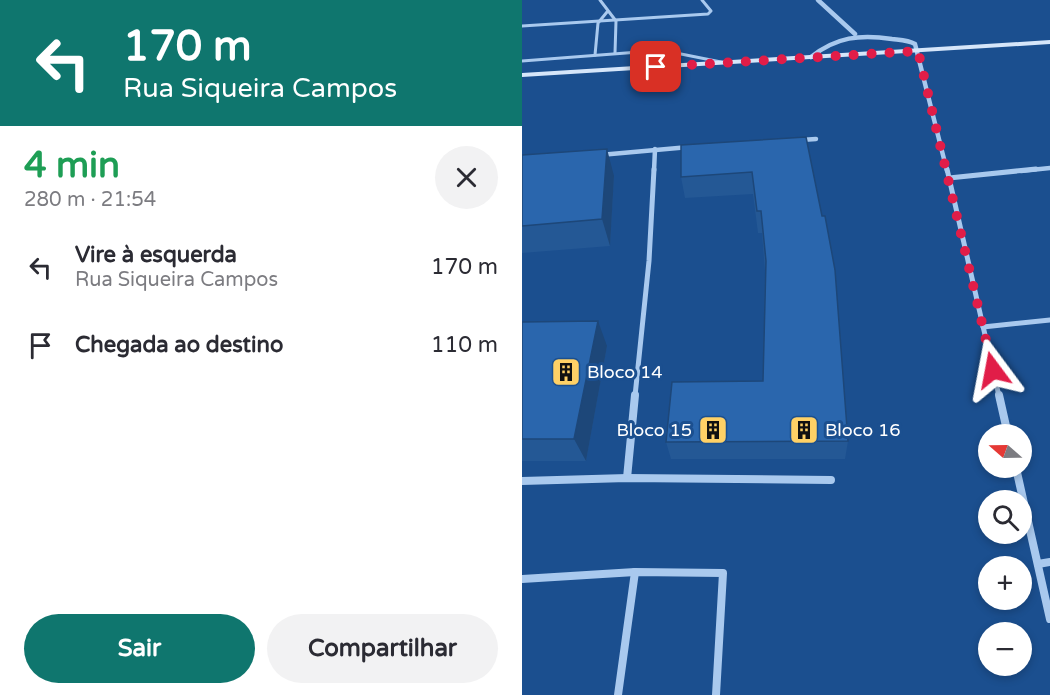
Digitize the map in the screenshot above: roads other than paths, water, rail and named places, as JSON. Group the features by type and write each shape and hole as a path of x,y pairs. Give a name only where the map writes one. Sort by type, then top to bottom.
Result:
{"main road":[{"path":"522,75 1050,42"}],"street":[{"path":"818,0 855,34"},
{"path":"811,57 819,49 855,34 910,41 915,44 949,178 1005,424"},
{"path":"794,141 816,139"},
{"path":"589,156 701,146"},
{"path":"627,478 649,261 655,149"},
{"path":"949,178 1050,168"},
{"path":"983,327 1050,320"},
{"path":"522,481 627,478 831,480"},
{"path":"1018,478 1050,619"},
{"path":"1038,564 1050,562"},
{"path":"618,695 635,572"},
{"path":"522,579 635,572 723,573 716,695"}],"lane":[{"path":"600,0 616,21 615,53"},
{"path":"522,26 708,14 711,11 702,0"},
{"path":"595,55 598,22 607,12"},
{"path":"522,61 615,53 681,54 723,63"}],"place":[{"name":"Bloco 14","path":"566,372"},
{"name":"Bloco 15","path":"713,430"},
{"name":"Bloco 16","path":"804,430"}]}
